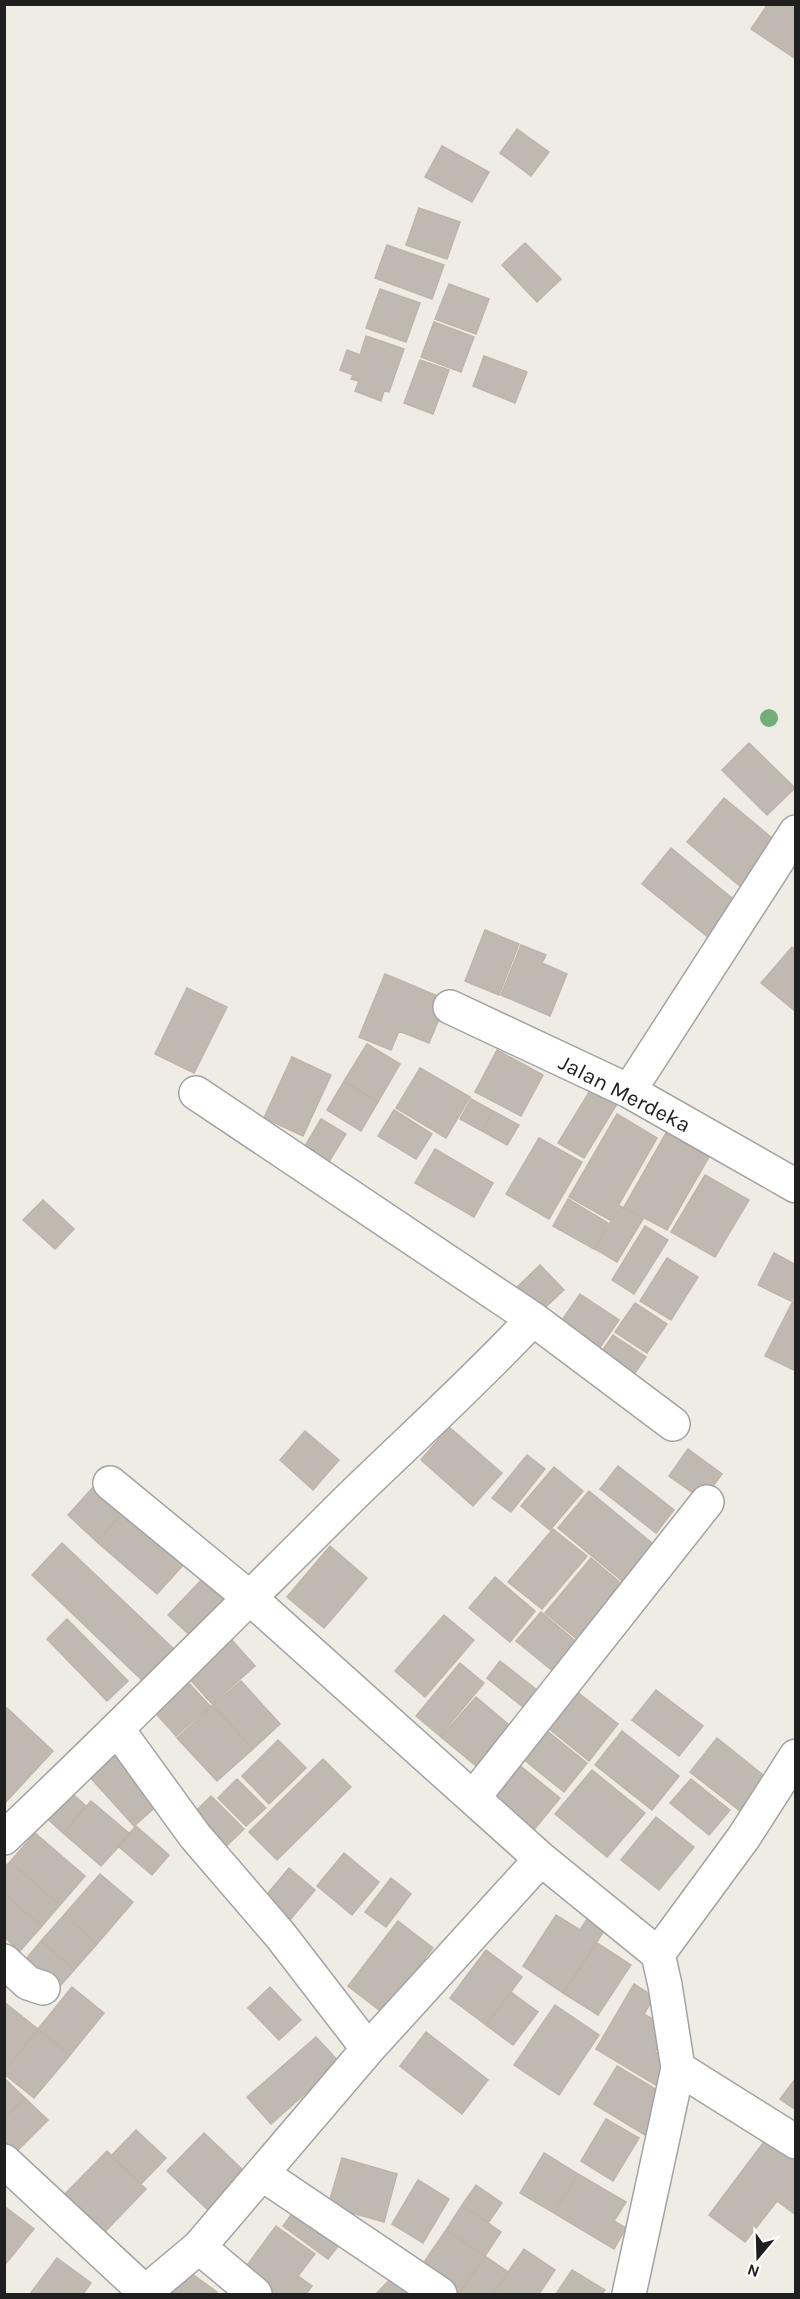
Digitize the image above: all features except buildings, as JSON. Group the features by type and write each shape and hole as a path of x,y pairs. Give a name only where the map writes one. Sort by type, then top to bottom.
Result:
{"street":[{"path":"629,1091 795,832"},
{"name":"Jalan Merdeka","path":"450,1007 629,1091 795,1186"},
{"path":"196,1093 533,1319 673,1424"},
{"path":"6,1835 118,1730 486,1369 533,1319"},
{"path":"110,1483 250,1598 541,1859 658,1954 678,2068 629,2295"},
{"path":"473,1798 707,1502"},
{"path":"118,1730 195,1836 281,1936 368,2049"},
{"path":"658,1954 744,1838 795,1756"},
{"path":"4,2161 144,2293 199,2247 368,2049 541,1859"},
{"path":"4,1961 28,1983 43,1988"},
{"path":"678,2068 795,2142"},
{"path":"262,2174 440,2295"},
{"path":"199,2247 255,2295"}]}
